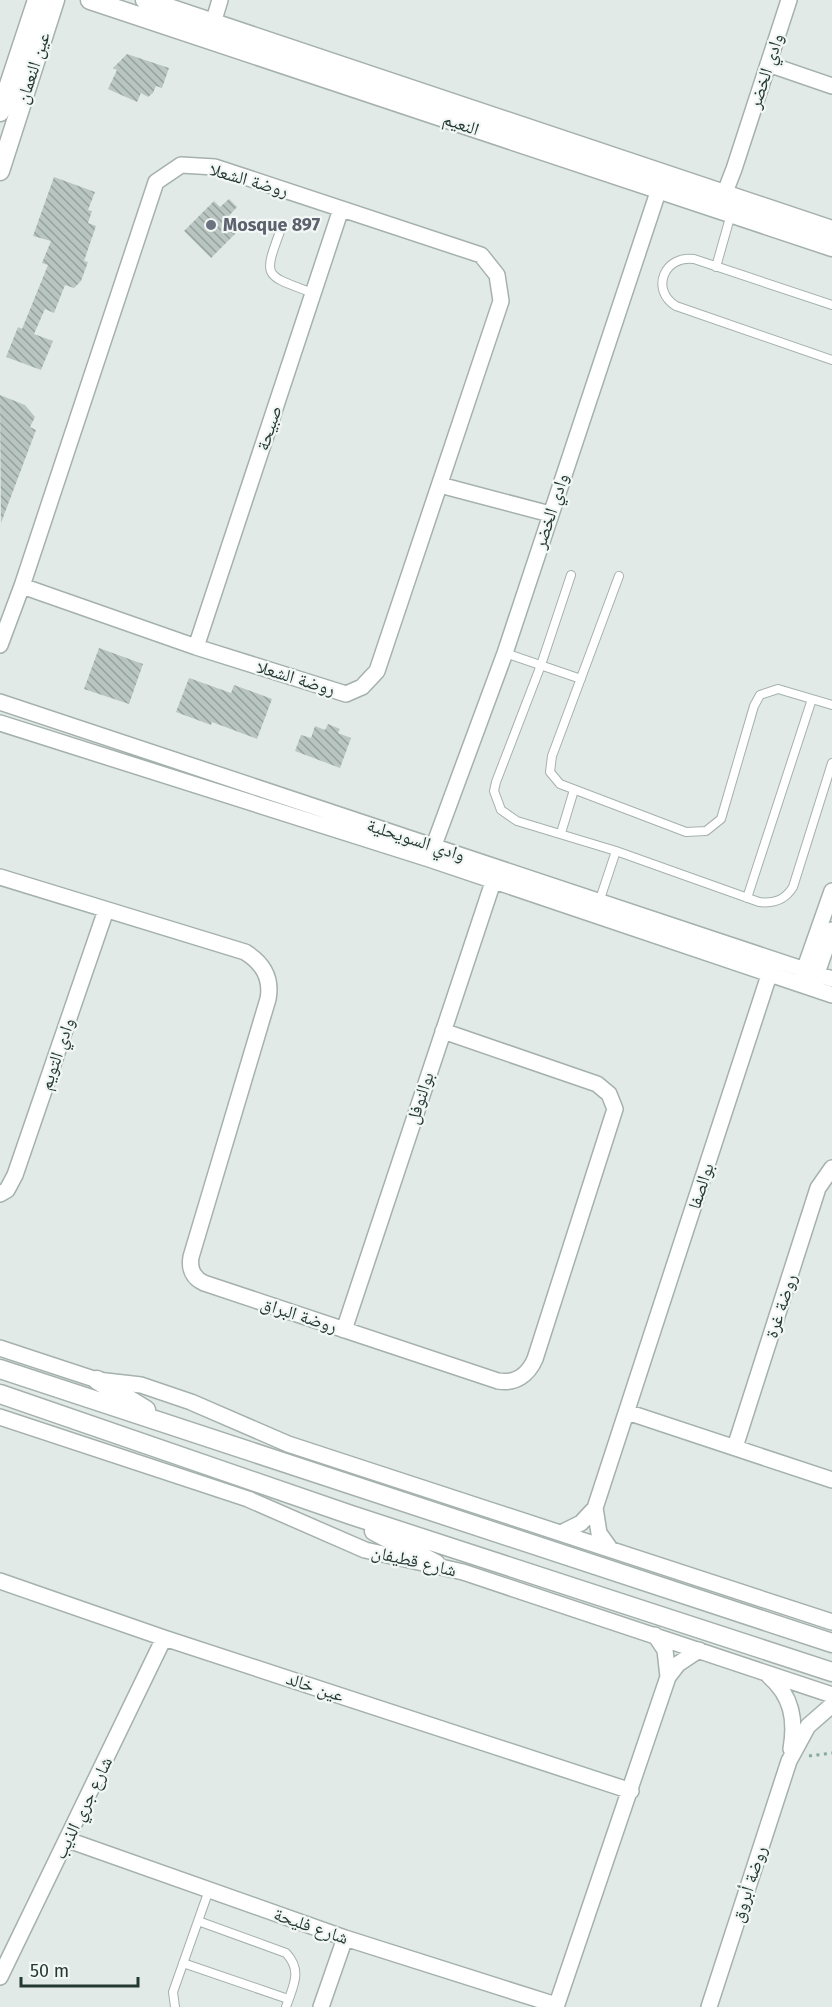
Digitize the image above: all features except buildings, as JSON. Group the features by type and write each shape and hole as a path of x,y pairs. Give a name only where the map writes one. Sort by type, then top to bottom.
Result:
{"street":[{"name":"عين النعمان","path":"0,112 37,0"},
{"name":"عين النعمان","path":"0,171 55,0"},
{"name":"النعيم","path":"90,0 210,31 661,182 832,247"},
{"name":"النعيم","path":"145,0 210,31"},
{"path":"210,31 220,0"},
{"name":"وادي الخضر","path":"724,206 789,0"},
{"path":"768,64 832,86"},
{"name":"روضة الشعلا","path":"0,645 22,586 156,182 181,165 215,167 481,255 497,275 501,301 377,671 362,687 346,694 196,647 22,586"},
{"name":"وادي الخضر","path":"431,853 505,652 661,182"},
{"name":"النعيم","path":"724,206 832,230"},
{"name":"صبيحة","path":"196,647 341,209"},
{"path":"440,485 550,514"},
{"name":"وادي السويحلية","path":"0,702 431,853"},
{"name":"وادي السويحلية","path":"0,723 496,874 808,979 832,995"},
{"name":"بوالنوفل","path":"344,1330 496,874"},
{"name":"روضة البراق","path":"0,877 244,952 264,970 270,987 268,999 190,1268 195,1277 204,1283 504,1382 524,1376 535,1359 614,1118 613,1102 597,1084 442,1031"},
{"path":"808,979 832,891"},
{"name":"وادي التويم","path":"0,1194 7,1190 15,1174 106,910"},
{"path":"808,979 832,930"},
{"name":"بوالصفا","path":"595,1508 772,967"},
{"name":"وادي السويحلية","path":"808,979 832,979"},
{"name":"روضة غرة","path":"735,1447 818,1188 832,1168"},
{"path":"0,1348 97,1380 141,1385 191,1402 288,1444 609,1547 832,1622"},
{"path":"0,1370 832,1643"},
{"path":"97,1380 173,1427"},
{"name":"شارع قطيفان","path":"0,1394 351,1515 832,1672"},
{"path":"627,1412 832,1480"},
{"name":"شارع قطيفان","path":"0,1417 248,1499 365,1550 400,1560 436,1564 832,1695"},
{"path":"563,1532 581,1523 595,1508"},
{"path":"595,1508 599,1533 609,1547"},
{"path":"351,1515 380,1535 436,1564"},
{"name":"عين خالد","path":"0,1581 164,1638 631,1791"},
{"path":"655,1635 665,1650 668,1677"},
{"name":"شارع جري الذيب","path":"0,1977 164,1638"},
{"path":"556,2006 668,1677 684,1658 699,1650"},
{"name":"روضة أبروق","path":"709,2007 789,1761 794,1732 793,1716 788,1699 779,1685 767,1674"},
{"name":"روضة أبروق","path":"789,1761 808,1726 832,1705"},
{"name":"شارع فليحة","path":"68,1840 345,1938 556,2006"},
{"path":"321,2007 345,1938"}],"lane":[{"path":"716,267 724,206"},
{"path":"282,226 269,260 269,270 274,278 313,293"},
{"path":"832,305 686,258 672,262 661,282 665,296 676,306 832,360"},
{"path":"571,575 541,665 494,791 501,810 508,817 616,851 747,898 773,903 789,892 832,764"},
{"path":"619,576 550,764 554,779 574,790 686,832 706,831 721,819 754,706 760,695 778,689 832,705"},
{"path":"505,652 581,679"},
{"path":"747,898 812,699"},
{"path":"561,833 574,790"},
{"path":"597,908 616,851"},
{"path":"175,2007 173,1992 209,1890"},
{"path":"183,1963 287,2003 297,1973 296,1964 286,1953 198,1922"}],"place":[{"name":"Mosque 897","path":"211,225"}]}
